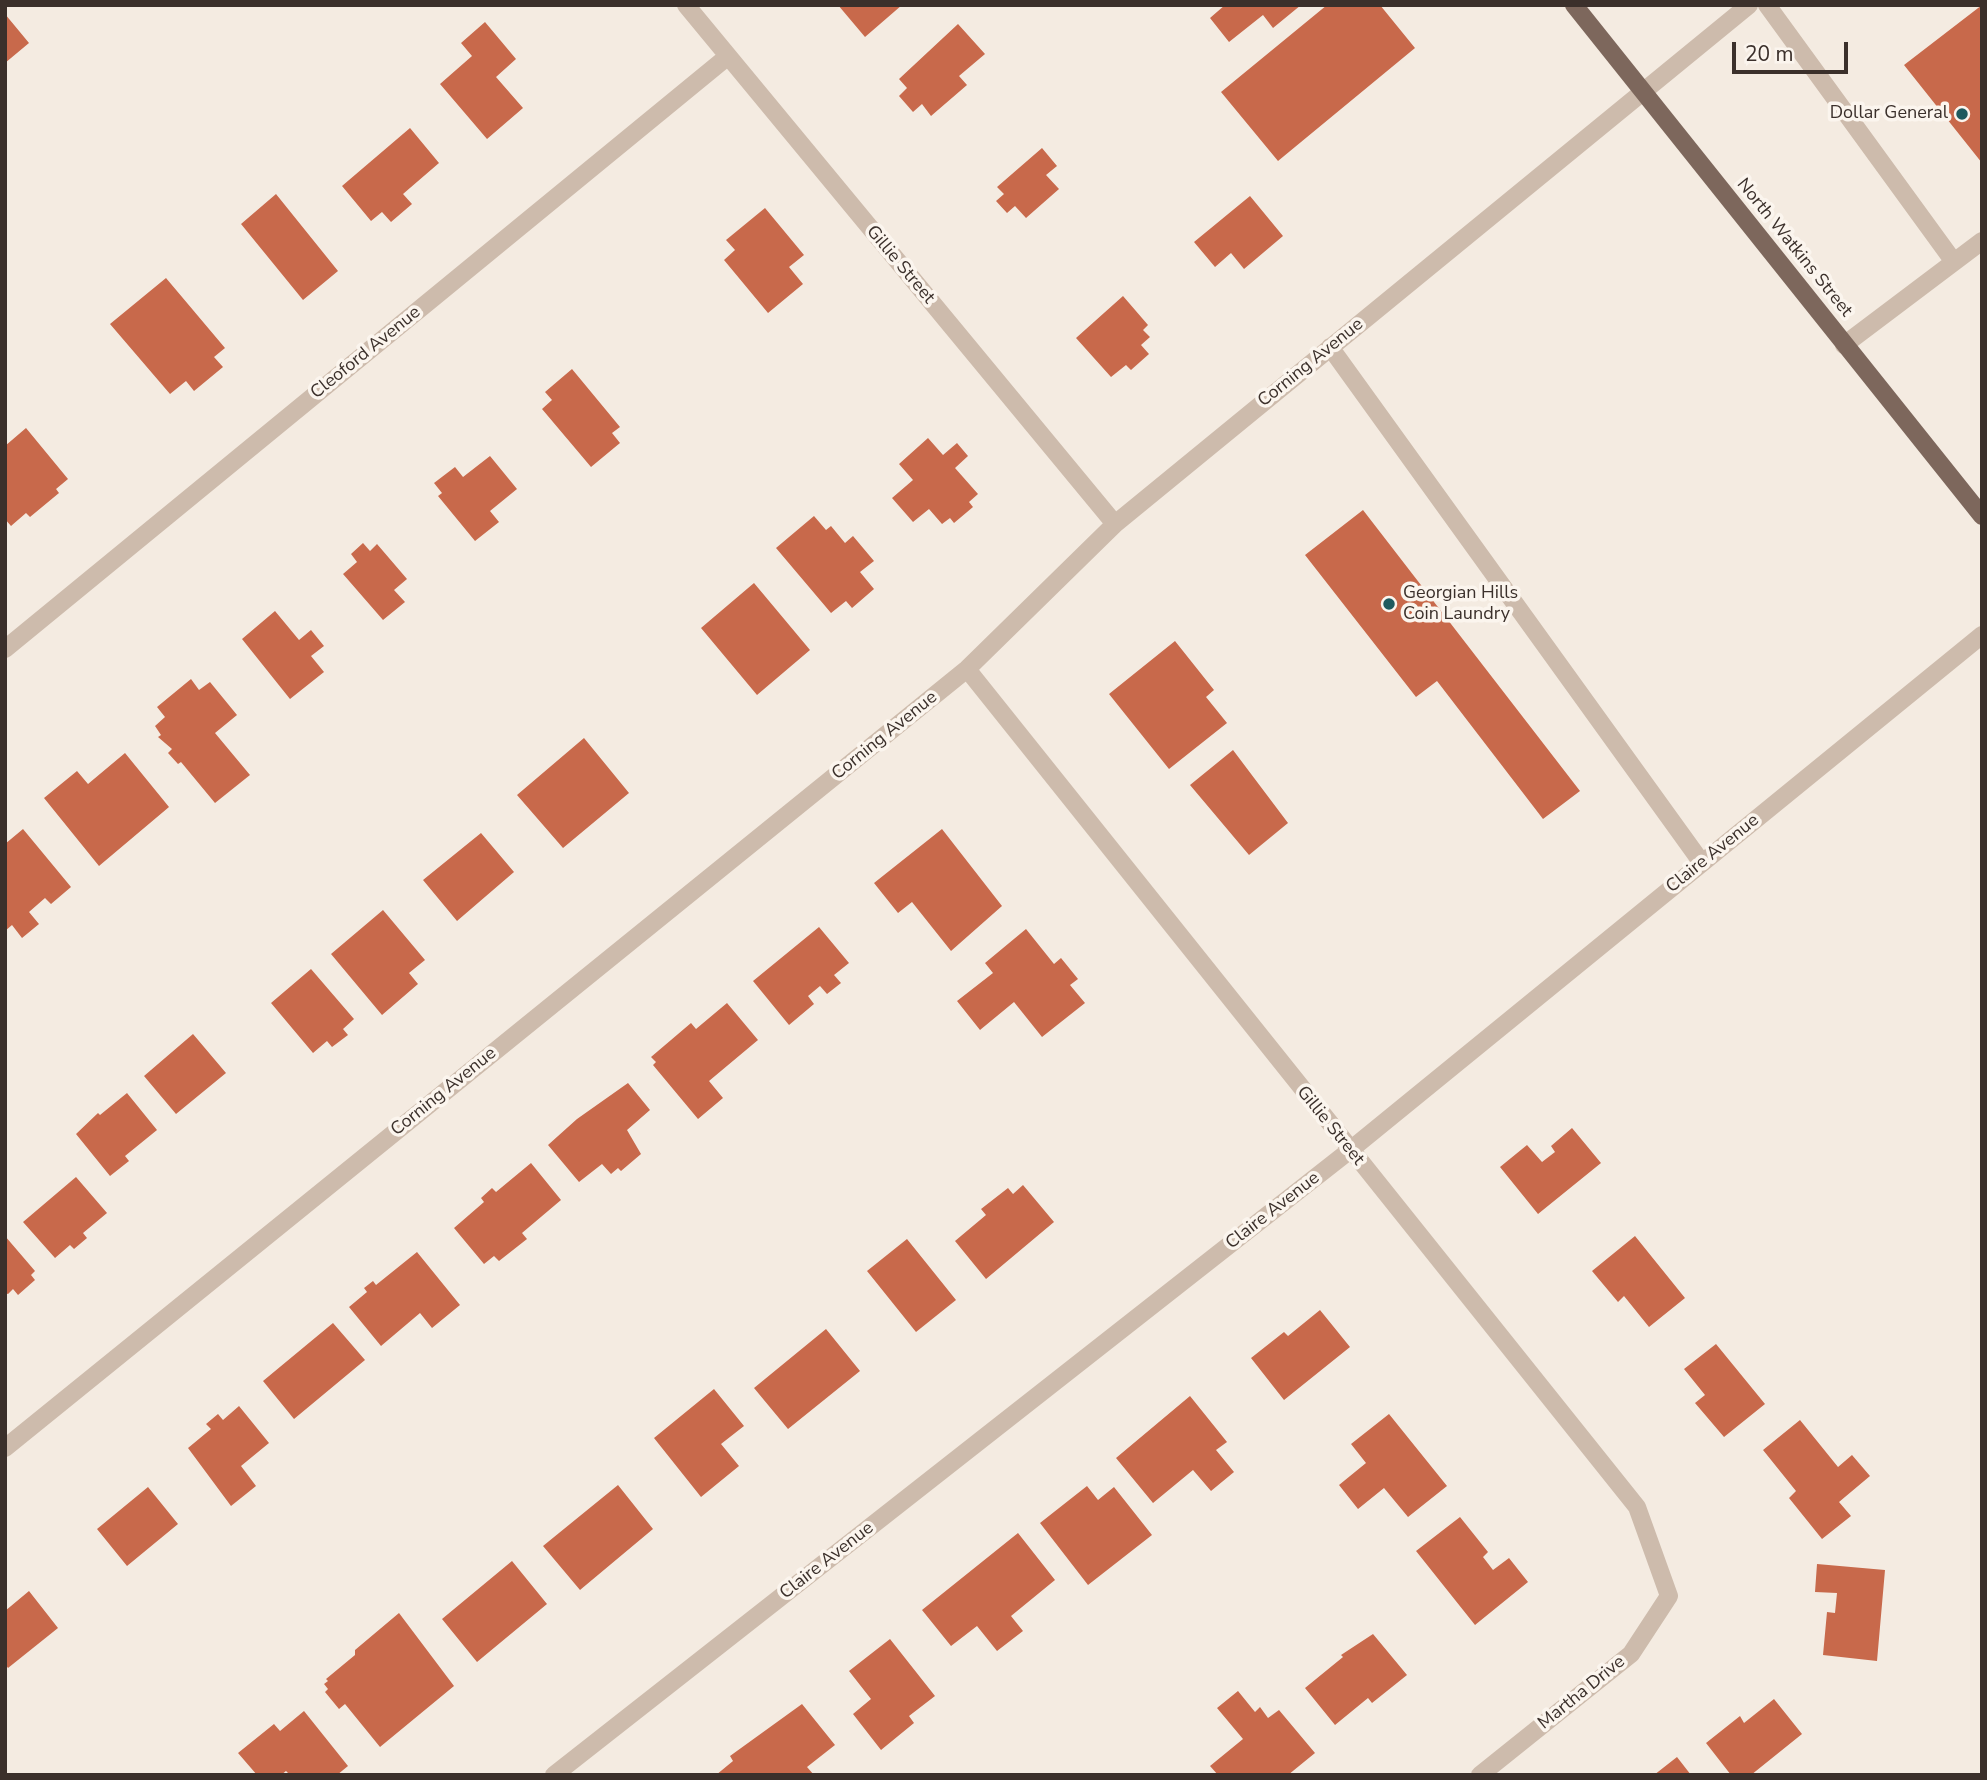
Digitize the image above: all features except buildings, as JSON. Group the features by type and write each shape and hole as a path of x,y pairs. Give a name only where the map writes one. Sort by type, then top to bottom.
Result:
{"main road":[{"name":"North Watkins Street","path":"1574,5 1982,516"}],"street":[{"name":"Gillie Street","path":"686,5 727,58 1115,524"},
{"name":"Corning Avenue","path":"5,1448 967,669 1115,524 1749,5"},
{"path":"1768,5 1954,262"},
{"name":"Cleoford Avenue","path":"5,649 727,58"},
{"path":"1844,345 1982,240"},
{"path":"1330,347 1702,863"},
{"name":"Claire Avenue","path":"554,1775 1349,1151 1982,635"},
{"name":"Gillie Street","path":"967,669 1349,1151 1637,1507 1669,1596"},
{"name":"Martha Drive","path":"1480,1775 1631,1654 1669,1596"}],"place":[{"name":"Dollar General","path":"1962,114"},
{"name":"Georgian Hills Coin Laundry","path":"1389,604"}]}
